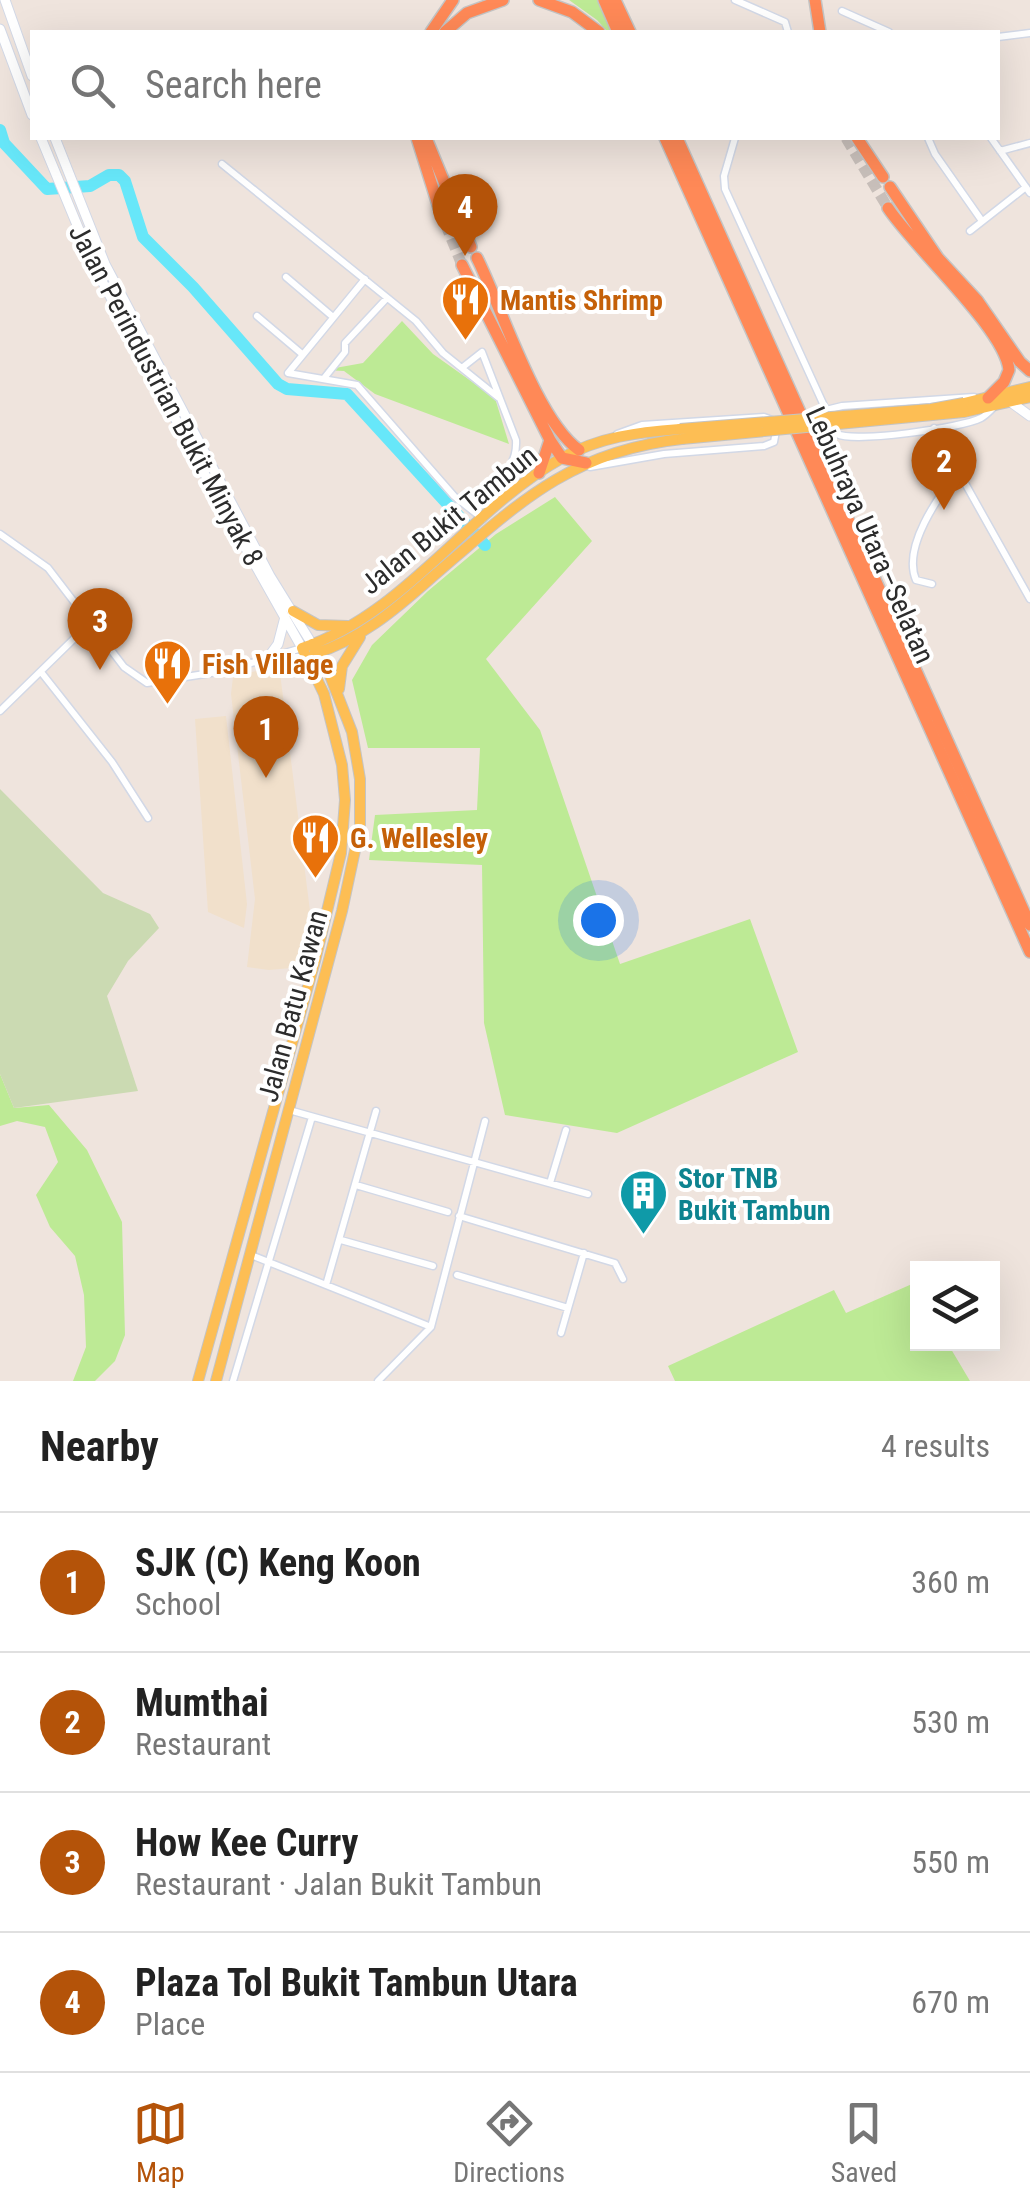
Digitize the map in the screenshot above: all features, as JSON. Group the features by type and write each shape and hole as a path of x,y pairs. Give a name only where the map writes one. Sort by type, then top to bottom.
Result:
{"highway":[{"path":"432,30 453,0"},
{"path":"447,30 467,13 503,0"},
{"path":"539,0 580,16 596,30"},
{"path":"604,0 617,30"},
{"path":"619,0 629,30"},
{"path":"816,2 820,30"},
{"path":"417,140 439,208"},
{"path":"427,140 544,407 558,431 578,450"},
{"name":"Lebuhraya Utara–Selatan","path":"669,140 1030,926"},
{"name":"Lebuhraya Utara–Selatan","path":"669,140 1030,952"},
{"path":"858,140 938,258 977,300 1030,371"},
{"path":"888,208 997,338 1009,370 991,403"},
{"path":"462,265 550,440 562,458 580,466"},
{"path":"539,474 550,440"}],"main road":[{"name":"Jalan Bukit Tambun","path":"991,403 1030,386"},
{"name":"Jalan Bukit Tambun","path":"484,526 539,474 562,458 629,433 681,434 964,408 1030,398"},
{"name":"Jalan Bukit Tambun","path":"310,650 352,626 538,488 632,446 681,434"},
{"name":"Jalan Bukit Tambun","path":"310,650 363,632 466,540"},
{"path":"289,613 318,626 352,626"},
{"path":"338,694 342,666 363,632"},
{"name":"Jalan Batu Kawan","path":"200,1379 341,853 343,770 310,650"},
{"name":"Jalan Batu Kawan","path":"216,1381 342,911 360,827 357,751 338,694 310,650"},
{"path":"287,659 317,676"}],"street":[{"path":"5,0 30,70"},
{"path":"736,0 785,22 787,30"},
{"path":"842,11 885,30"},
{"path":"0,28 30,109"},
{"path":"1000,37 1030,33"},
{"name":"Jalan Perindustrian Bukit Minyak 8","path":"42,140 94,266 218,499 310,650"},
{"name":"Jalan Perindustrian Bukit Minyak 8","path":"56,140 105,264 289,613"},
{"path":"735,140 725,169 725,188 826,410 837,434 842,438 934,428 983,418 991,403 964,396 826,410"},
{"path":"929,140 982,221"},
{"path":"970,232 1028,190 992,140"},
{"path":"1000,150 1030,143"},
{"path":"222,164 416,321 443,353 500,398"},
{"path":"286,277 334,317"},
{"path":"366,279 288,373 357,385 484,526"},
{"path":"324,378 345,352 345,343 388,298"},
{"path":"256,316 302,354"},
{"path":"463,367 482,352 516,440 515,462 469,506"},
{"path":"1012,403 1030,416"},
{"path":"580,466 764,446 774,442 776,432 775,423 764,417 634,426 602,441"},
{"path":"934,428 1030,600"},
{"path":"932,584 916,580 912,564 933,505 958,471"},
{"name":"Jalan Bukit Tambun","path":"0,534 48,568 129,673 148,683 192,678 270,656 310,650"},
{"path":"270,656 289,613"},
{"path":"0,711 89,624"},
{"name":"Jalan Bukit Tambun","path":"258,661 287,659 310,650"},
{"path":"41,672 112,762 148,818"},
{"path":"289,1110 588,1194"},
{"path":"326,1285 376,1111"},
{"path":"233,1381 312,1117"},
{"path":"378,1381 431,1326 486,1121"},
{"path":"550,1184 566,1130"},
{"path":"356,1186 448,1212"},
{"path":"459,1216 615,1262 623,1279"},
{"path":"341,1240 433,1266"},
{"path":"560,1334 584,1253"},
{"path":"250,1254 431,1326"},
{"path":"458,1275 568,1308"}],"shaded area":[{"path":"279,665 310,911 299,962 291,968 269,970 247,967 255,899 231,694 233,677"},
{"path":"226,716 247,904 244,928 208,912 195,719"}],"green space":[{"path":"569,0 597,0 611,30"},
{"path":"402,321 433,354 495,398 509,444 375,394 344,371 324,370 363,363"},
{"path":"555,497 592,541 486,659 540,730 620,964 750,919 798,1052 617,1133 505,1115 484,1023 482,865 369,860 375,815 477,810 480,748 368,748 352,680 372,645 428,591 496,534"},
{"path":"0,789 103,893 150,914 159,928 128,961 107,996 138,1091 14,1108 0,1074"},
{"path":"0,1074 14,1108 49,1105 87,1150 122,1222 125,1335 115,1361 95,1381 73,1381 86,1347 84,1295 75,1256 50,1227 36,1195 58,1162 45,1127 17,1121 0,1126"},
{"path":"910,1285 910,1351 952,1351 970,1381 675,1381 668,1366 834,1290 846,1313"}],"waterway":[{"path":"0,130 4,143 47,189 90,186 109,175 119,175 125,181 143,237 193,287 278,384 287,389 347,394 485,545"}],"tunnel":[{"path":"847,140 888,208"},
{"path":"439,208 462,265"}],"place":[{"name":"Plaza Tol Bukit Tambun Utara","path":"465,256"},
{"name":"Mantis Shrimp","path":"465,342"},
{"name":"Mumthai","path":"944,510"},
{"name":"How Kee Curry","path":"100,670"},
{"name":"Fish Village","path":"167,706"},
{"name":"SJK (C) Keng Koon","path":"266,778"},
{"name":"G. Wellesley","path":"315,880"},
{"name":"Stor TNB Bukit Tambun","path":"643,1236"}]}
